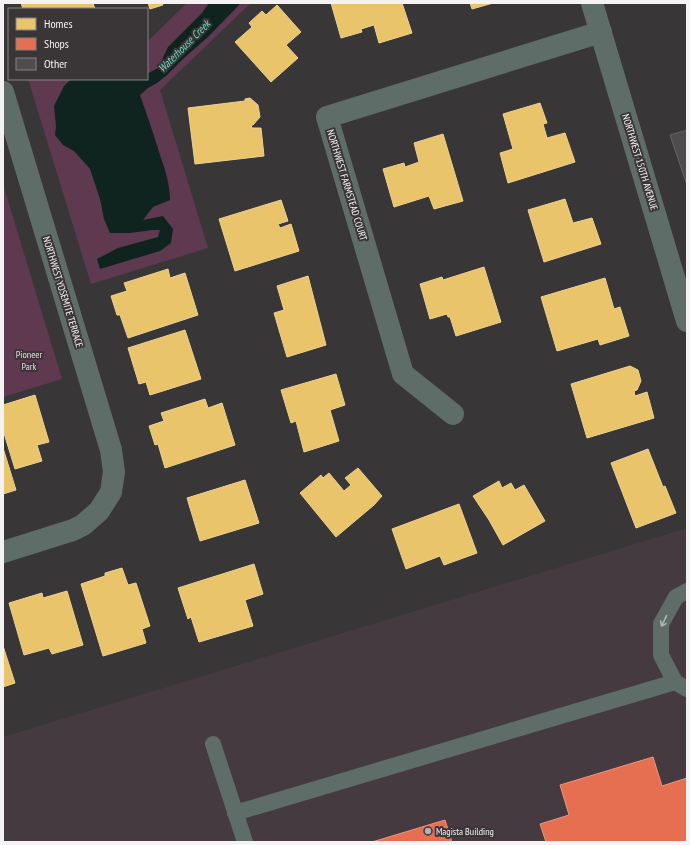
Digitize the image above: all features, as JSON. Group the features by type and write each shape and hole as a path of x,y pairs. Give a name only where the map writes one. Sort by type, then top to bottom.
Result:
{"street":[{"name":"NORTHWEST 150TH AVENUE","path":"592,3 687,321"},
{"name":"NORTHWEST FARMSTEAD COURT","path":"452,414 403,374 327,117 601,32"},
{"name":"NORTHWEST YOSEMITE TERRACE","path":"3,92 111,450 114,472 111,492 99,511 83,525 73,530 3,552"}],"lane":[{"path":"235,813 681,686 660,655 661,624 676,597 687,591"},
{"path":"213,744 244,842"}],"shaded area":[{"path":"687,528 687,842 3,842 3,737"}],"green space":[{"path":"187,3 251,3 160,90 208,248 91,284 28,80 148,80 148,41"},
{"name":"Pioneer Park","path":"3,184 62,379 3,397"}],"water":[{"name":"Waterhouse Creek","path":"209,3 241,3 208,37 167,75 140,95 165,171 170,200 153,207 143,220 163,216 173,229 171,243 160,251 100,269 97,259 118,248 158,237 160,230 110,233 104,219 100,199 90,169 74,151 63,145 55,135 56,127 54,106 64,86 70,80 148,80 148,73 158,68 168,47 202,13"}],"building: Homes":[{"path":"21,3 93,3 95,8 23,8"},
{"path":"148,3 162,3 163,5 150,9"},
{"path":"331,3 402,3 412,33 379,43 374,25 361,29 362,32 341,38"},
{"path":"470,3 493,3 472,9"},
{"path":"277,5 301,32 286,45 298,58 271,82 235,42 252,27 249,23 262,11 266,15"},
{"path":"250,98 258,105 260,117 253,125 251,125 252,128 261,128 264,156 195,164 188,108 245,101 245,99"},
{"path":"540,103 547,123 543,124 547,138 565,133 575,162 508,183 500,153 513,149 503,114"},
{"path":"443,134 463,201 434,209 429,196 394,207 383,169 404,163 405,167 419,162 414,143"},
{"path":"565,199 573,223 592,218 601,244 544,262 528,210"},
{"path":"281,200 288,221 278,224 280,228 291,224 299,251 235,271 219,219"},
{"path":"484,267 501,322 456,336 450,317 448,317 447,314 430,319 420,284 442,277 443,280"},
{"path":"168,269 170,278 185,273 198,315 128,338 120,315 117,315 111,296 127,291 124,283"},
{"path":"308,276 326,345 287,357 274,313 284,310 277,286"},
{"path":"605,278 614,309 620,307 629,336 600,345 598,339 557,351 541,297"},
{"path":"185,330 201,379 150,395 146,382 139,384 128,348"},
{"path":"630,366 638,370 641,381 637,390 634,391 635,396 647,392 654,418 587,438 571,384"},
{"path":"336,374 345,405 330,410 339,441 304,452 296,421 291,423 281,390"},
{"path":"35,395 49,442 37,445 42,461 15,469 3,430 3,405"},
{"path":"205,399 208,408 222,403 235,445 165,468 158,444 155,445 149,426 164,421 161,413"},
{"path":"3,448 16,490 3,494"},
{"path":"648,449 663,487 665,486 676,513 636,528 611,463"},
{"path":"358,468 382,496 374,505 336,537 300,493 321,475 323,478 329,473 344,491 351,485 345,478"},
{"path":"245,480 259,523 200,541 187,498"},
{"path":"499,481 502,488 511,483 515,490 524,485 545,521 503,545 473,496"},
{"path":"459,504 477,553 444,565 440,556 406,569 392,529"},
{"path":"254,564 263,594 245,600 253,626 199,642 191,617 188,619 178,588"},
{"path":"122,568 128,585 136,583 150,626 142,629 146,643 103,656 81,584 105,576 105,573"},
{"path":"67,591 83,645 52,654 49,648 24,655 9,603 42,593 43,598"},
{"path":"3,646 15,683 3,687"}],"building: Shops":[{"path":"653,757 662,786 687,778 687,842 546,842 540,824 569,815 560,785"},
{"name":"Magista Building","path":"445,820 452,842 372,842"}],"building: Other":[{"path":"687,130 687,185 670,135"}],"place":[{"name":"Magista Building","path":"428,831"}]}
